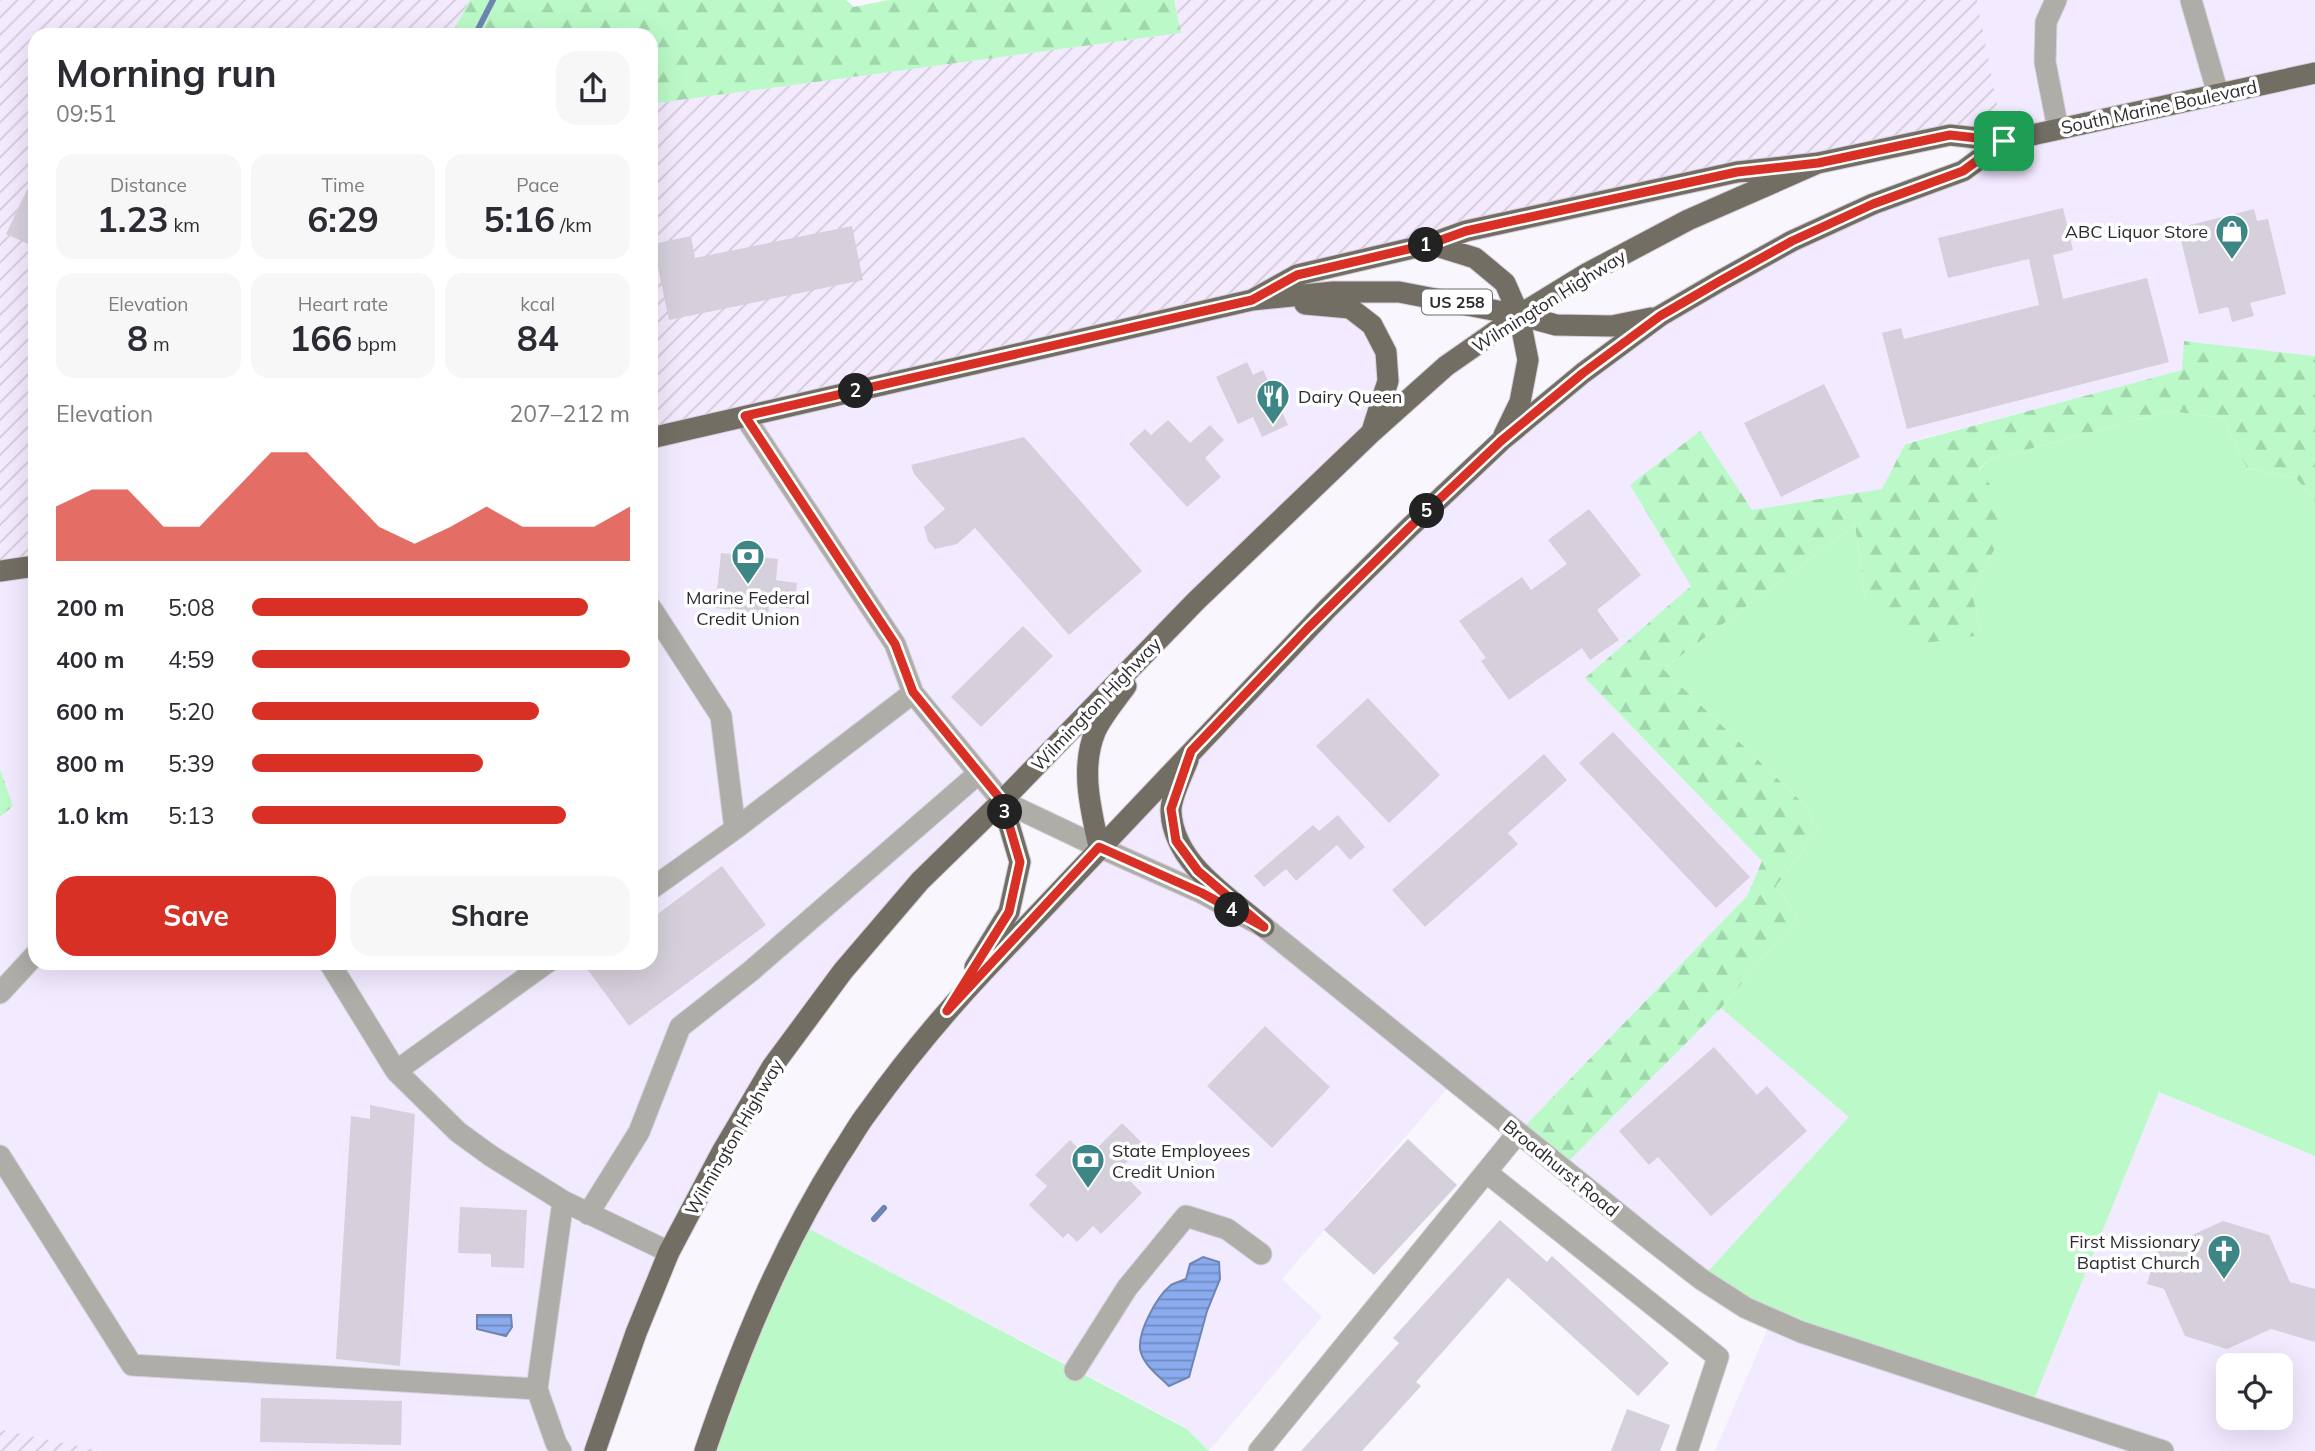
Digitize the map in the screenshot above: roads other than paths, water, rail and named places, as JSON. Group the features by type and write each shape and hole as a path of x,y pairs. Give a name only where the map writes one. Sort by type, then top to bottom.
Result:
{"main road":[{"name":"South Marine Boulevard","path":"1818,163 1950,135 2004,141 2315,73"},
{"name":"South Marine Boulevard","path":"1660,316 1792,241 1873,204 1963,171 2004,141"},
{"name":"US 258","path":"1252,300 1297,275 1430,244 1466,231 1737,172 1818,163"},
{"name":"Wilmington Highway","path":"595,1451 636,1333 669,1252 723,1150 772,1067 843,971 920,881 1002,801 1154,643 1371,433 1446,366 1519,315 1586,274 1688,220 1818,163"},
{"path":"1430,244 1475,258 1505,282 1519,315 1528,360 1520,402 1501,441"},
{"name":"US 258","path":"658,436 1252,300 1334,292 1399,292 1519,315 1556,325 1612,326 1660,316"},
{"path":"1252,300 1350,308 1372,325 1385,352 1388,381 1371,433"},
{"path":"705,1451 737,1362 773,1275 818,1191 867,1113 947,1011 1099,847 1346,591 1501,441 1583,373 1660,316"},
{"path":"0,570 28,567"},
{"path":"1099,847 1087,768 1096,732 1154,643"},
{"path":"1191,751 1171,809 1176,841 1198,871 1264,927"},
{"path":"947,1011 1009,912 1020,862 1002,801"}],"street":[{"path":"2056,0 2046,22 2045,62 2058,129"},
{"path":"2191,0 2218,94"},
{"path":"745,416 895,644 913,692 1002,801"},
{"path":"658,619 721,716 735,829"},
{"path":"658,884 735,829 913,692"},
{"path":"588,1214 639,1132 680,1027 751,971 979,773"},
{"name":"Broadhurst Road","path":"1002,801 1202,893 1264,927 1517,1134 1701,1279 1746,1308 1806,1333 2163,1451"},
{"path":"0,993 28,963"},
{"path":"333,970 396,1071 458,1132 563,1201 669,1252"},
{"path":"396,1071 537,970"},
{"path":"1259,1451 1517,1134"},
{"path":"0,1156 132,1365 537,1389"},
{"path":"1486,1172 1718,1357 1687,1451"},
{"path":"561,1451 537,1389 563,1201"},
{"path":"1075,1370 1127,1288 1186,1216 1227,1229 1261,1254"}],"water":[{"path":"1203,1257 1219,1262 1220,1279 1207,1311 1189,1377 1169,1386 1143,1358 1141,1336 1148,1316 1165,1290 1186,1279 1190,1264"},
{"path":"477,1315 511,1315 512,1327 506,1336 477,1329"}],"waterway":[{"path":"479,28 493,0"},
{"path":"874,1219 884,1208"}],"place":[{"name":"ABC Liquor Store","path":"2232,261"},
{"name":"Dairy Queen","path":"1273,426"},
{"name":"Marine Federal Credit Union","path":"748,586"},
{"name":"State Employees Credit Union","path":"1088,1190"},
{"name":"First Missionary Baptist Church","path":"2224,1281"}]}
